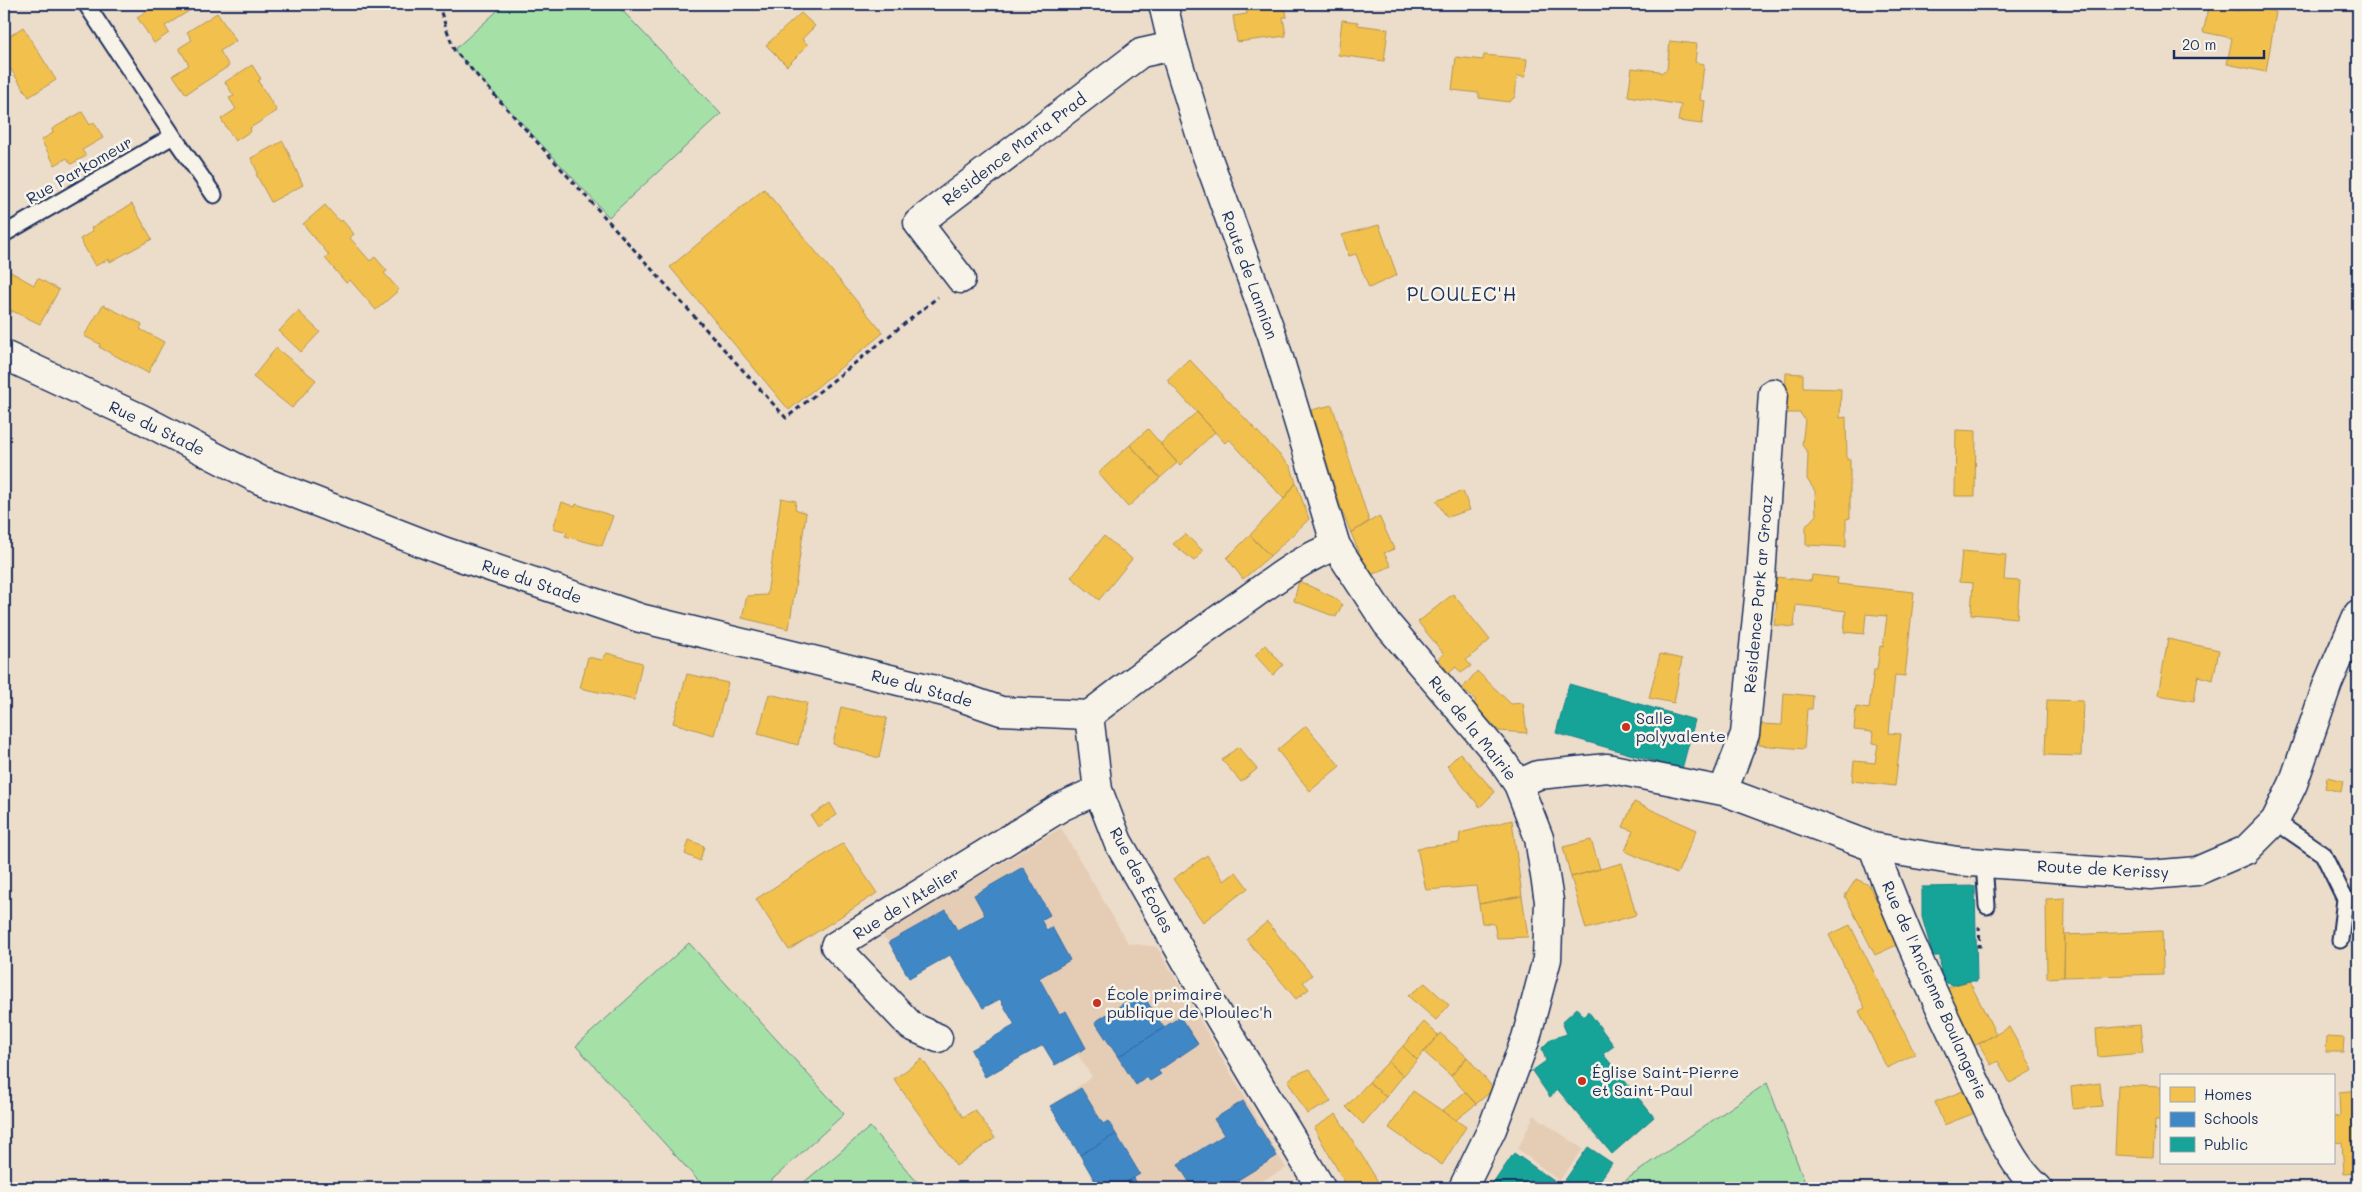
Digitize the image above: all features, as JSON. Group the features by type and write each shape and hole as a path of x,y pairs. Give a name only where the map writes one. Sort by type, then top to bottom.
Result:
{"street":[{"name":"Route de Lannion","path":"1163,4 1172,46 1206,153 1272,335 1336,546"},
{"name":"Résidence Maria Prad","path":"961,279 918,223 1141,52 1172,46"},
{"name":"Rue du Stade","path":"4,356 140,418 260,480 443,551 640,618 952,694 1002,711 1089,715"},
{"name":"Résidence Park ar Groaz","path":"1723,790 1746,734 1761,578 1773,393"},
{"path":"1089,715 1156,663 1265,587 1319,552 1336,546"},
{"name":"Rue de la Mairie","path":"1336,546 1387,624 1498,755 1518,784 1539,838 1549,901 1547,959 1519,1056 1492,1129 1463,1188"},
{"name":"Route de Kerissy","path":"1873,847 1957,861 2150,875 2197,871 2246,850 2275,821 2293,784 2328,683 2358,614"},
{"name":"Rue des Écoles","path":"1089,715 1098,790 1118,842 1204,992 1321,1188"},
{"path":"1518,784 1538,775 1607,768 1723,790 1873,847"},
{"name":"Rue de l'Atelier","path":"938,1038 911,1026 835,946 1061,807 1098,790"},
{"name":"Rue de l'Ancienne Boulangerie","path":"1873,847 1890,895 1926,979 2006,1144 2023,1175 2038,1188"}],"lane":[{"path":"86,4 214,196"},
{"name":"Rue Parkomeur","path":"4,234 173,136"},
{"path":"2275,821 2323,854 2345,899 2340,940"},
{"path":"1984,863 1987,906"}],"path":[{"path":"438,4 454,50 786,418 961,279"},
{"path":"1976,946 1980,946 1979,924"}],"shaded area":[{"name":"École primaire publique de Ploulec'h","path":"1061,828 1128,943 1157,947 1286,1168 1249,1188 1099,1188 1050,1106 1092,1077 1077,1053 1055,1065 1043,1045 985,1077 971,1050 1015,1025 1000,999 983,1008 950,955 909,978 889,942 881,935"},
{"path":"1534,1115 1583,1149 1559,1181 1518,1149"}],"green space":[{"path":"505,4 616,4 721,114 609,217 454,50"},
{"path":"689,943 844,1114 763,1188 705,1188 576,1046"},
{"path":"1767,1083 1807,1188 1616,1188 1630,1177"},
{"path":"870,1127 917,1182 909,1188 797,1188"}],"building: Homes":[{"path":"149,4 189,4 192,9 165,26 169,33 154,43 137,17 152,8"},
{"path":"1281,4 1285,6 1287,17 1283,17 1286,36 1237,42 1233,16 1247,14 1246,9"},
{"path":"2210,4 2239,11 2243,4 2246,4 2276,12 2266,72 2227,64 2232,38 2203,32"},
{"path":"217,13 236,41 220,51 229,66 186,94 173,75 189,65 179,48 192,40 187,32"},
{"path":"801,13 815,26 802,39 808,45 787,66 766,45"},
{"path":"1342,20 1358,22 1358,25 1388,29 1384,61 1338,55"},
{"path":"23,27 56,80 29,97 4,59 4,40"},
{"path":"1670,41 1697,44 1695,62 1704,64 1700,100 1705,101 1702,124 1678,121 1681,105 1628,96 1632,68 1659,71 1661,73 1667,69"},
{"path":"1484,55 1527,59 1525,77 1517,76 1515,97 1509,102 1479,98 1479,93 1452,90 1456,57 1483,60"},
{"path":"252,65 261,79 258,81 277,111 250,128 251,131 235,141 221,119 236,109 229,98 234,96 225,82"},
{"path":"82,112 90,125 94,122 103,138 82,150 86,156 71,164 67,158 55,165 41,140 53,133 52,129"},
{"path":"283,141 303,185 271,202 256,174 258,173 251,158"},
{"path":"764,189 883,333 789,410 670,267"},
{"path":"132,204 152,239 110,262 109,259 95,266 80,239 93,231 91,228"},
{"path":"325,205 354,234 350,238 370,261 375,257 387,271 384,273 399,290 376,310 350,280 346,283 325,258 329,255 303,224"},
{"path":"1379,225 1397,275 1369,288 1356,254 1349,256 1342,235"},
{"path":"9,271 34,285 38,278 59,290 40,324 4,307 4,280"},
{"path":"103,305 142,324 140,329 164,342 148,373 99,347 100,344 84,336"},
{"path":"4,307 12,312 4,325"},
{"path":"298,311 320,332 301,352 279,331"},
{"path":"276,348 316,380 292,408 253,377"},
{"path":"1189,359 1291,467 1296,483 1284,499 1229,439 1225,443 1167,380"},
{"path":"1786,373 1803,374 1803,388 1841,389 1840,418 1846,417 1847,460 1850,459 1850,518 1846,519 1846,547 1806,545 1806,526 1816,515 1815,491 1807,479 1808,453 1802,445 1805,420 1800,413 1785,413"},
{"path":"1332,405 1369,521 1351,533 1342,511 1311,410"},
{"path":"1197,412 1215,432 1180,465 1160,444"},
{"path":"1148,429 1177,463 1160,478 1130,445"},
{"path":"1956,430 1976,431 1975,496 1955,496"},
{"path":"1130,445 1160,478 1128,507 1098,473"},
{"path":"1296,483 1309,519 1270,556 1250,535 1284,499"},
{"path":"1463,491 1470,510 1447,517 1436,501"},
{"path":"781,498 796,501 795,509 806,513 789,629 742,618 747,596 767,595"},
{"path":"562,502 575,507 576,504 613,516 602,546 565,536 567,532 553,528"},
{"path":"1379,516 1394,549 1384,553 1391,566 1369,576 1351,533"},
{"path":"1185,534 1203,551 1194,561 1173,544"},
{"path":"1250,535 1270,556 1243,579 1227,558"},
{"path":"1104,536 1132,559 1099,600 1071,577"},
{"path":"1962,551 2006,555 2004,580 2020,581 2017,618 1971,614 1973,583 1959,582"},
{"path":"1812,575 1838,578 1837,584 1914,592 1905,676 1895,675 1889,733 1901,734 1895,786 1852,781 1854,761 1875,763 1878,744 1872,743 1873,732 1854,730 1856,707 1869,709 1874,670 1877,670 1880,646 1883,647 1887,616 1866,614 1864,634 1844,632 1846,611 1796,605 1794,627 1774,625 1777,603 1773,603 1776,577 1811,581"},
{"path":"1299,581 1335,598 1342,605 1336,617 1294,601"},
{"path":"1453,594 1490,640 1466,660 1471,666 1461,673 1456,667 1449,673 1438,659 1444,654 1418,622"},
{"path":"2168,639 2219,650 2213,680 2198,676 2194,701 2158,695"},
{"path":"1265,645 1283,665 1273,675 1255,655"},
{"path":"607,653 642,663 634,700 580,688 588,657 602,660"},
{"path":"1660,654 1682,659 1674,703 1649,698"},
{"path":"1477,671 1511,704 1523,703 1527,733 1499,731 1473,704 1476,700 1462,689"},
{"path":"687,674 728,683 714,735 673,723"},
{"path":"1784,693 1813,696 1812,709 1807,709 1804,749 1759,745 1761,724 1782,725"},
{"path":"769,694 807,703 798,745 758,734"},
{"path":"2047,700 2083,701 2081,756 2045,755"},
{"path":"841,707 887,718 879,758 833,744"},
{"path":"1306,726 1340,766 1310,791 1277,750"},
{"path":"1238,747 1257,769 1241,782 1222,760"},
{"path":"1460,753 1495,792 1480,807 1447,766"},
{"path":"2327,777 2343,781 2341,792 2325,788"},
{"path":"1634,802 1697,830 1677,874 1625,851 1633,831 1623,827"},
{"path":"830,803 837,815 818,827 811,816"},
{"path":"1512,820 1522,896 1479,904 1476,886 1426,890 1417,848 1459,843 1460,833"},
{"path":"689,840 704,846 700,861 685,854"},
{"path":"1591,840 1600,869 1571,877 1563,847"},
{"path":"843,843 877,893 789,950 756,899"},
{"path":"1207,855 1224,881 1236,872 1248,888 1203,922 1173,879"},
{"path":"1622,863 1636,915 1586,929 1571,877"},
{"path":"1856,879 1869,885 1899,944 1875,955 1845,896"},
{"path":"1522,896 1528,937 1497,938 1494,924 1482,923 1479,904"},
{"path":"2065,898 2064,977 2047,978 2046,899"},
{"path":"1267,922 1312,975 1303,982 1309,989 1296,999 1246,939"},
{"path":"1850,925 1915,1054 1887,1068 1859,1011 1865,1008 1829,935"},
{"path":"2162,931 2163,974 2064,977 2065,935"},
{"path":"1969,981 1996,1034 1974,1046 1943,989"},
{"path":"1425,983 1449,1005 1436,1020 1408,996"},
{"path":"1424,1022 1438,1035 1417,1060 1403,1046"},
{"path":"2140,1025 2143,1053 2098,1057 2096,1029"},
{"path":"2009,1027 2033,1070 2010,1083 1998,1061 1991,1065 1979,1044"},
{"path":"1440,1033 1467,1057 1451,1076 1424,1052"},
{"path":"2327,1037 2344,1038 2343,1052 2326,1052"},
{"path":"1403,1046 1417,1060 1403,1076 1388,1062"},
{"path":"1467,1057 1494,1089 1476,1104 1451,1076"},
{"path":"922,1059 963,1117 975,1110 995,1138 956,1166 894,1079"},
{"path":"1388,1062 1403,1076 1386,1097 1369,1082"},
{"path":"1310,1069 1331,1102 1307,1114 1288,1081 1294,1075"},
{"path":"1369,1082 1386,1097 1363,1124 1346,1107"},
{"path":"2100,1083 2102,1106 2073,1109 2071,1087"},
{"path":"2118,1085 2160,1087 2160,1120 2155,1120 2153,1157 2115,1155"},
{"path":"1968,1089 1977,1112 1944,1125 1935,1102"},
{"path":"2358,1090 2358,1173 2344,1174 2342,1142 2334,1143 2334,1117 2340,1116 2339,1092"},
{"path":"1413,1091 1466,1127 1442,1165 1389,1128"},
{"path":"1465,1092 1476,1104 1456,1120 1442,1111"},
{"path":"1336,1114 1382,1188 1348,1188 1314,1128"}],"building: Schools":[{"path":"1023,867 1050,915 1041,920 1047,931 1052,927 1070,960 1039,978 1059,1014 1066,1011 1086,1048 1055,1065 1043,1045 985,1077 971,1050 1015,1025 1000,999 983,1008 950,955 909,978 889,942 946,910 957,930 985,915 974,895"},
{"path":"1141,992 1164,1028 1118,1057 1095,1022"},
{"path":"1180,1017 1198,1044 1158,1071 1161,1074 1150,1081 1147,1077 1136,1085 1118,1057"},
{"path":"1081,1088 1103,1124 1108,1121 1116,1134 1080,1155 1050,1106"},
{"path":"1243,1101 1277,1156 1225,1188 1193,1188 1178,1164 1224,1135 1214,1119"},
{"path":"1116,1134 1140,1174 1116,1188 1099,1188 1080,1155"},
{"path":"1134,1178 1140,1188 1116,1188"}],"building: Public":[{"name":"Salle polyvalente","path":"1569,684 1695,720 1682,769 1556,733"},
{"path":"1975,886 1977,981 1953,985 1941,981 1940,956 1933,956 1922,917 1922,887"},
{"name":"Église Saint-Pierre et Saint-Paul","path":"1577,1008 1584,1017 1588,1011 1614,1046 1603,1054 1654,1117 1612,1154 1558,1090 1550,1097 1532,1071 1546,1061 1542,1048 1551,1039 1567,1034 1562,1022"},
{"path":"1588,1147 1612,1163 1595,1188 1490,1188 1514,1153 1561,1186"}],"place":[{"name":"Salle polyvalente","path":"1626,727"},
{"name":"École primaire publique de Ploulec'h","path":"1097,1003"},
{"name":"Église Saint-Pierre et Saint-Paul","path":"1582,1081"}],"district":[{"name":"PLOULEC'H","path":"1462,294"}]}
